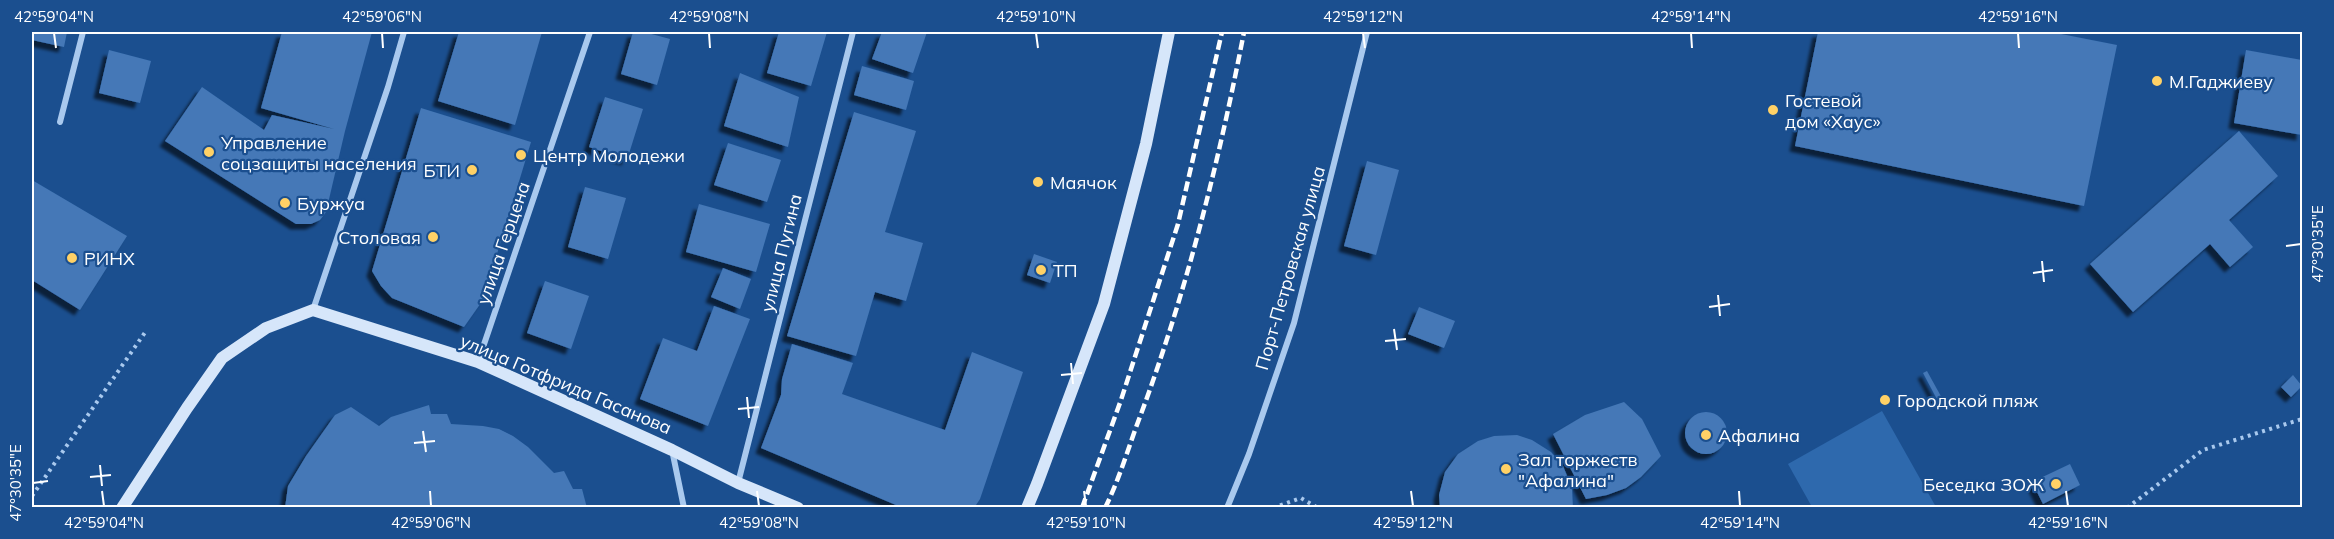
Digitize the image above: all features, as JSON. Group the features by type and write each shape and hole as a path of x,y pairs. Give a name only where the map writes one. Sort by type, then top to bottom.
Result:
{"street":[{"path":"60,122 83,32"},
{"path":"122,507 186,408 222,358 266,328 313,310 388,87 404,32"},
{"name":"улица Герцена","path":"478,362 590,32"},
{"name":"улица Пугина","path":"738,483 853,32"},
{"path":"1027,507 1104,304 1146,144 1169,32"},
{"name":"Порт-Петровская улица","path":"1227,507 1249,454 1294,323 1367,32"},
{"name":"улица Готфрида Гасанова","path":"313,310 478,362 672,450 738,483 798,507"},
{"path":"672,450 684,507"}],"path":[{"path":"32,496 146,331"},
{"path":"2127,507 2203,450 2302,419"},
{"path":"1273,507 1300,498 1318,507"}],"shaded area":[{"path":"1882,411 1936,507 1812,507 1788,464"}],"building":[{"path":"32,32 67,32 64,47 32,40"},
{"path":"282,32 372,32 326,212 320,220 311,224 296,224 165,141 202,87 264,130 272,115 334,129 261,108"},
{"path":"459,32 542,32 515,125 438,101"},
{"path":"633,32 644,32 670,39 657,85 621,74"},
{"path":"779,32 827,32 811,86 767,73"},
{"path":"882,32 927,32 913,73 872,59"},
{"path":"1818,32 2051,32 2117,45 2084,206 1795,146"},
{"path":"109,50 151,61 140,103 99,93"},
{"path":"2246,50 2302,60 2302,135 2234,123"},
{"path":"862,66 914,81 906,110 854,95"},
{"path":"740,73 799,97 788,147 724,126"},
{"path":"605,97 643,109 627,160 589,147"},
{"path":"421,108 531,142 483,300 464,327 392,298 372,271"},
{"path":"854,112 916,131 885,232 923,243 906,301 875,292 856,356 787,336"},
{"path":"2239,131 2278,176 2229,220 2253,247 2230,267 2210,244 2133,312 2090,264"},
{"path":"728,143 781,160 767,202 714,185"},
{"path":"1367,161 1399,170 1376,255 1344,246"},
{"name":"РИНХ","path":"32,180 127,236 80,310 32,280"},
{"path":"585,187 626,198 608,259 568,247"},
{"path":"699,204 770,224 756,272 686,252"},
{"name":"ТП","path":"1034,254 1057,262 1050,283 1027,275"},
{"path":"723,268 751,279 740,309 711,297"},
{"path":"545,281 589,296 571,349 527,333"},
{"path":"714,306 750,319 708,426 640,399 663,338 697,351"},
{"path":"1419,307 1455,321 1444,348 1408,334"},
{"path":"792,344 853,363 842,394 945,430 972,352 1023,372 980,499 974,508 903,508 761,448 781,395 782,379"},
{"path":"1927,371 1943,400 1939,403 1923,373"},
{"path":"2293,375 2302,386 2291,397 2281,387"},
{"path":"1624,402 1642,419 1661,456 1641,477 1626,488 1586,499 1553,434 1585,415"},
{"path":"429,405 431,414 447,414 451,424 499,429 513,436 528,447 554,473 564,471 573,489 582,489 587,508 285,508 288,486 335,415 351,407 379,426 391,417"},
{"name":"Афалина","path":"1706,412 1721,418 1727,433 1721,448 1706,454 1691,448 1685,433 1691,418"},
{"name":"Зал торжеств \"Афалина\"","path":"1517,435 1532,440 1551,452 1563,466 1572,488 1573,508 1440,508 1439,495 1445,472 1458,454 1478,441 1494,436"},
{"name":"Беседка ЗОЖ","path":"2070,464 2080,485 2043,504 2032,482"}],"railway":[{"path":"1082,508 1121,400 1178,224 1222,32"},
{"path":"1105,508 1158,367 1187,273 1213,177 1244,32"}],"place":[{"name":"М.Гаджиеву","path":"2157,81"},
{"name":"Гостевой дом «Хаус»","path":"1773,110"},
{"name":"Управление соцзащиты населения","path":"209,152"},
{"name":"Центр Молодежи","path":"521,155"},
{"name":"БТИ","path":"472,170"},
{"name":"Маячок","path":"1038,182"},
{"name":"Буржуа","path":"285,203"},
{"name":"Столовая","path":"433,237"},
{"name":"РИНХ","path":"72,258"},
{"name":"ТП","path":"1041,270"},
{"name":"Городской пляж","path":"1885,400"},
{"name":"Афалина","path":"1706,435"},
{"name":"Зал торжеств \"Афалина\"","path":"1506,469"},
{"name":"Беседка ЗОЖ","path":"2056,484"}]}
